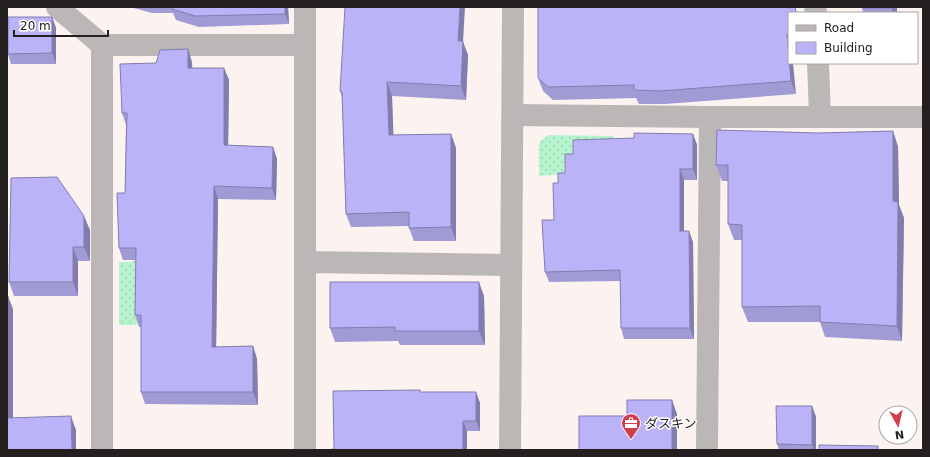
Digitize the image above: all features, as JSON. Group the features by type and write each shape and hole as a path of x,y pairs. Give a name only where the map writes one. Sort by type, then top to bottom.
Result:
{"street":[{"path":"56,7 102,45 304,45"},
{"path":"305,7 305,450"},
{"path":"510,450 513,7"},
{"path":"102,45 102,450"},
{"path":"818,64 820,116"},
{"path":"513,115 923,117"},
{"path":"707,450 710,117"},
{"path":"306,262 511,265"}],"green space":[{"path":"549,135 614,136 615,147 575,163 564,163 564,174 539,176 539,143"},
{"path":"154,239 137,290 137,325 119,325 119,262 133,262 134,240"}],"building":[{"path":"172,7 285,7 285,14 195,16 172,9"},
{"path":"345,7 460,7 458,41 463,41 461,86 387,82 389,135 451,134 451,227 409,228 409,212 346,214 342,92 340,91"},
{"path":"538,7 795,7 796,12 788,12 788,64 790,64 791,81 660,91 634,90 634,85 548,87 538,78"},
{"path":"891,7 891,8 862,8"},
{"path":"8,17 52,17 52,53 8,54"},
{"path":"188,49 188,68 224,68 224,145 273,147 272,188 214,186 212,347 253,346 253,392 141,392 141,315 135,315 136,248 119,248 117,193 125,193 127,113 122,113 120,64 156,63 160,50"},
{"path":"717,130 818,133 893,131 893,201 898,202 897,326 820,322 820,306 742,307 742,225 728,224 728,165 716,165"},
{"path":"634,133 693,134 693,169 680,169 680,231 689,231 690,328 621,328 620,270 545,272 542,220 554,220 553,183 558,183 558,173 565,173 565,154 573,154 573,140 634,138"},
{"path":"57,177 84,216 84,247 73,247 73,282 9,282 11,178"},
{"path":"330,282 479,282 479,331 395,331 395,327 330,328"},
{"path":"7,296 8,418 71,416 72,450 7,450"},
{"path":"420,390 420,392 476,392 476,421 463,421 463,450 326,450 334,449 333,391"},
{"name":"ダスキン","path":"627,400 672,400 672,450 579,450 579,416 627,416"},
{"path":"776,406 812,406 812,445 777,444"},
{"path":"819,445 878,446 878,450 819,450"}],"place":[{"name":"ダスキン","path":"631,440"}]}
